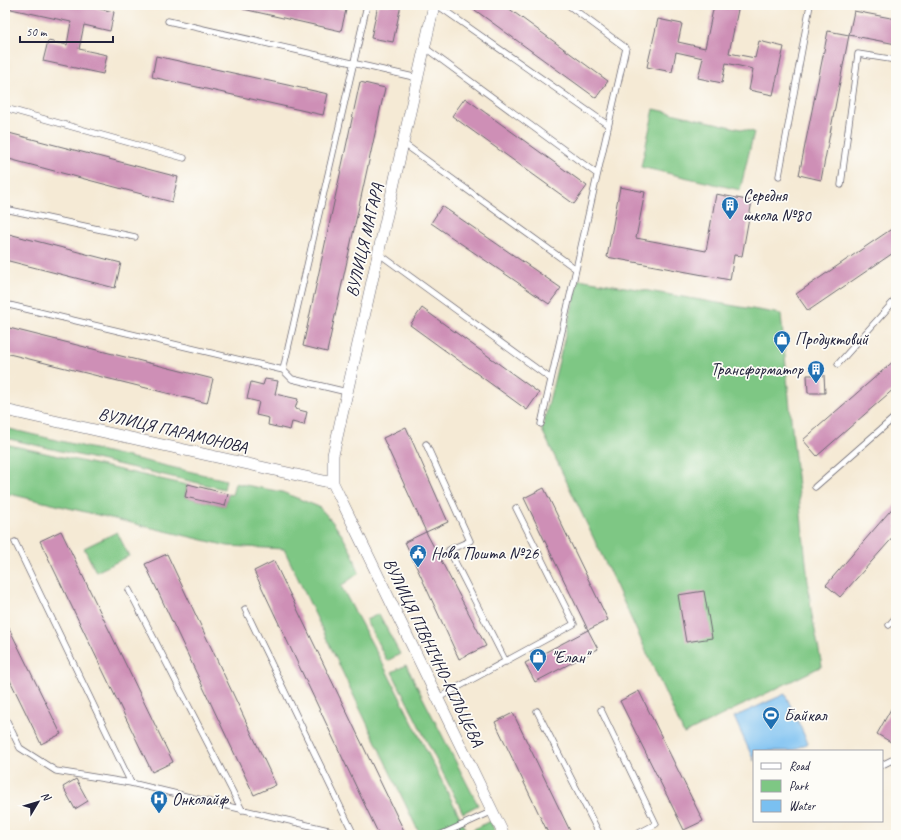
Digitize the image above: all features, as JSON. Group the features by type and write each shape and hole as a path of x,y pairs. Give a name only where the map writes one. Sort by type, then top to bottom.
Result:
{"street":[{"name":"ВУЛИЦЯ МАГАРА","path":"333,483 333,455 434,5"},
{"name":"ВУЛИЦЯ ПАРАМОНОВА","path":"5,410 333,483"},
{"name":"ВУЛИЦЯ ПІВНІЧНО-КІЛЬЦЕВА","path":"333,483 504,835"}],"lane":[{"path":"283,370 367,5"},
{"path":"437,5 608,125"},
{"path":"541,424 626,48 568,5"},
{"path":"779,176 810,5"},
{"path":"168,21 418,78"},
{"path":"424,47 597,174"},
{"path":"841,185 858,54 896,60"},
{"path":"5,108 184,158"},
{"path":"403,143 576,269"},
{"path":"5,209 135,237"},
{"path":"378,253 551,379"},
{"path":"838,364 896,299"},
{"path":"5,304 283,370 292,379 347,392"},
{"path":"815,487 896,416"},
{"path":"426,444 470,541 449,550 506,662"},
{"path":"438,698 574,624 516,508"},
{"path":"15,542 131,783"},
{"path":"129,590 242,810"},
{"path":"245,608 354,835"},
{"path":"889,625 896,617"},
{"path":"601,710 656,824 636,835"},
{"path":"537,711 600,835"},
{"path":"5,717 20,748 56,771 131,783 349,835"},
{"path":"883,764 896,758"},
{"path":"440,835 493,811"}],"green space":[{"path":"654,109 754,132 740,190 641,167"},
{"path":"579,279 781,314 811,610 822,666 684,734 614,581 542,430"},
{"path":"5,428 226,480 224,489 5,438"},
{"path":"5,444 187,485 185,497 225,506 228,494 232,495 235,483 282,492 319,507 342,535 353,555 359,573 341,586 387,672 469,835 420,835 284,549 228,546 5,493"},
{"path":"117,532 129,556 96,572 84,548"},
{"path":"379,614 400,654 387,661 366,620"},
{"path":"406,665 478,805 463,813 392,672"},
{"path":"490,821 497,835 472,835 470,831"}],"water":[{"name":"Байкал","path":"785,694 808,743 793,750 753,750 753,759 734,717"}],"building":[{"path":"11,5 83,5 114,12 110,31 84,25 79,49 107,55 103,74 43,61 48,41 67,45 71,22 11,9"},
{"path":"244,5 324,5 346,10 341,31 243,9"},
{"path":"378,5 401,5 393,42 371,38"},
{"path":"468,5 504,5 608,81 596,98"},
{"path":"714,5 739,5 729,53 755,58 759,41 784,47 773,95 749,90 753,69 726,63 722,83 698,78 703,58 676,52 672,72 647,67 658,19 682,24 678,42 705,48"},
{"path":"854,11 896,19 896,44 849,35"},
{"path":"828,31 849,35 821,180 799,175"},
{"path":"156,56 328,94 323,115 152,77"},
{"path":"360,82 385,88 327,352 303,346"},
{"path":"465,98 587,186 574,204 452,116"},
{"path":"5,132 178,177 172,202 5,158"},
{"name":"Середня школа №80","path":"620,187 645,192 636,238 706,251 716,194 752,201 742,256 734,255 730,280 607,257"},
{"path":"442,206 561,288 549,304 431,223"},
{"path":"896,226 896,251 808,311 796,294"},
{"path":"5,233 121,263 115,288 5,260"},
{"path":"422,308 539,393 527,410 410,325"},
{"path":"5,327 213,379 207,403 5,353"},
{"path":"896,359 896,387 817,456 803,440"},
{"name":"Трансформатор","path":"807,375 824,375 825,393 808,393"},
{"path":"265,379 278,381 275,394 298,399 295,409 307,412 304,425 292,422 290,430 268,425 269,418 256,415 259,402 247,399 251,382 263,385"},
{"path":"406,427 448,522 426,532 383,438"},
{"path":"188,484 228,494 225,506 185,497"},
{"path":"544,488 608,620 588,630 524,498"},
{"path":"896,504 896,534 840,597 826,585"},
{"path":"61,531 173,762 152,772 40,541"},
{"path":"426,532 486,646 459,659 405,542"},
{"path":"167,554 276,785 254,795 145,564"},
{"path":"274,561 406,835 379,835 254,571"},
{"path":"704,591 712,638 686,642 678,595"},
{"path":"5,620 61,734 41,744 5,670"},
{"path":"588,630 598,649 535,682 525,663"},
{"path":"639,691 703,821 684,830 620,701"},
{"path":"896,700 896,745 877,734"},
{"path":"513,713 572,835 549,835 495,722"},
{"path":"76,779 88,801 75,809 63,787"}],"place":[{"name":"Середня школа №80","path":"730,220"},
{"name":"Продуктовий","path":"782,354"},
{"name":"Трансформатор","path":"816,384"},
{"name":"Нова Пошта №26","path":"418,568"},
{"name":"\"Елан\"","path":"538,672"},
{"name":"Байкал","path":"771,730"},
{"name":"Онколайф","path":"159,814"}]}
